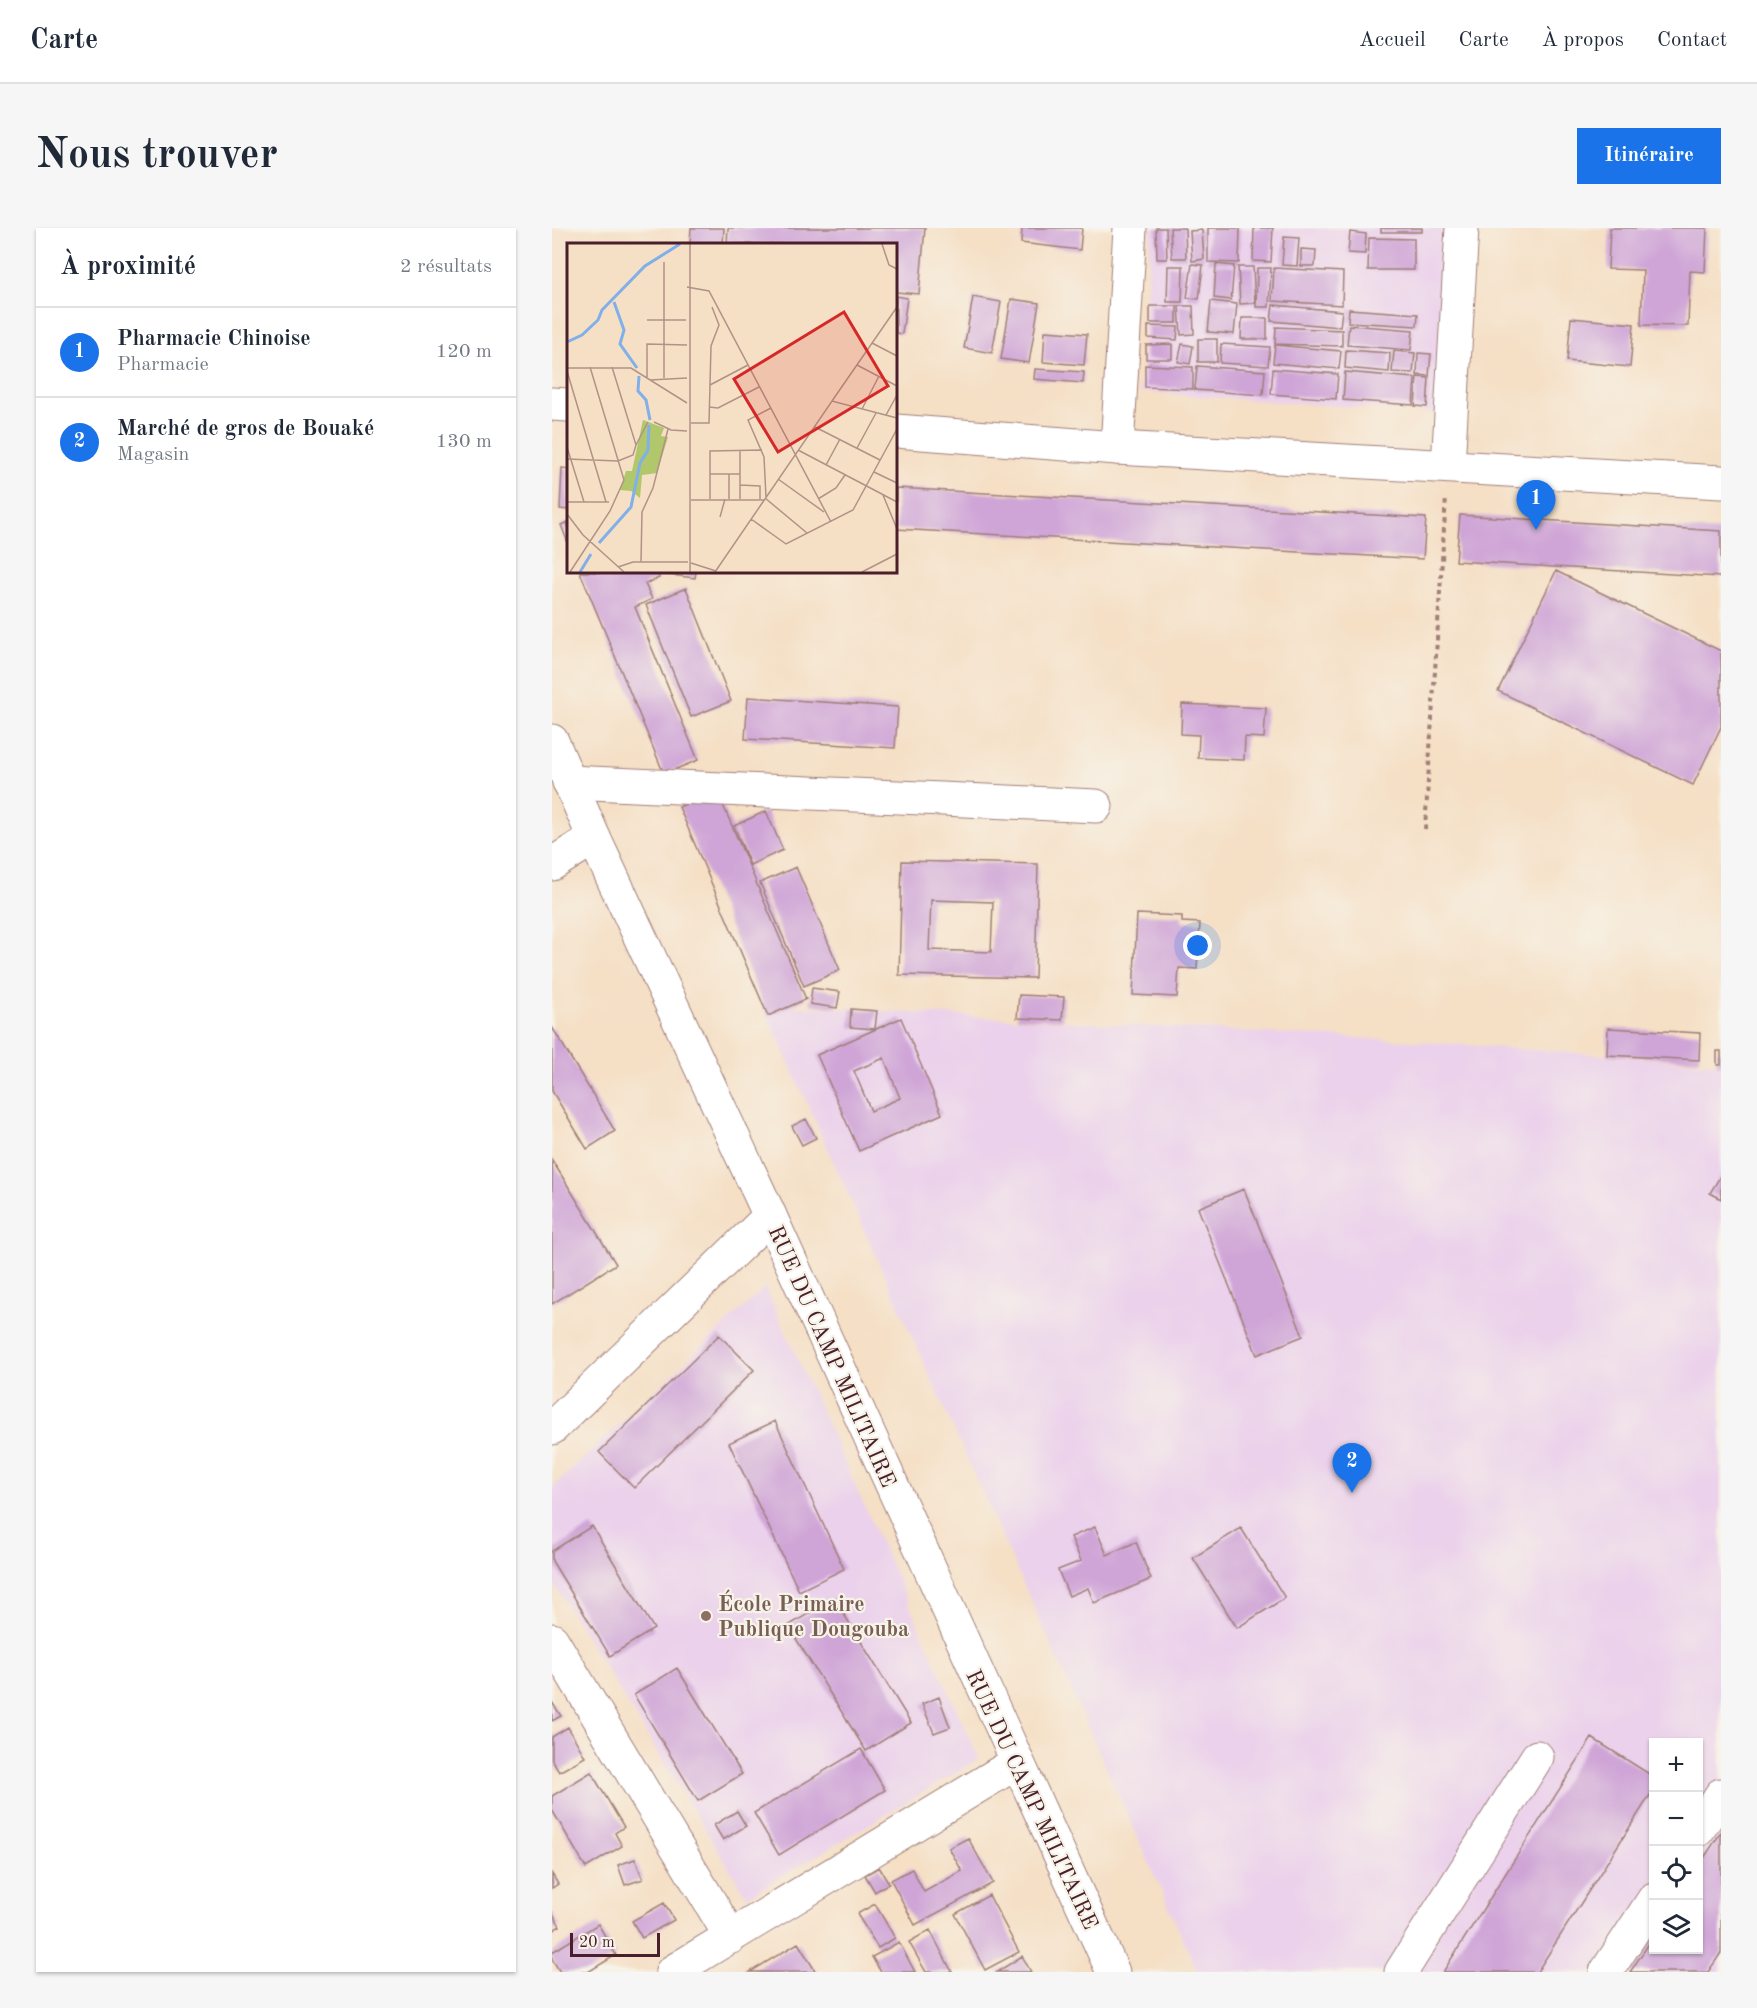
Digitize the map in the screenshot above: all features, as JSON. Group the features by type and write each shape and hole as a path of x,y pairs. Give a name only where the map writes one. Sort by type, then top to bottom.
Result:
{"street":[{"path":"1117,448 1130,228"},
{"path":"1448,466 1462,228"},
{"path":"552,404 567,405"},
{"path":"897,431 1117,448 1721,482"},
{"name":"RUE DU CAMP MILITAIRE","path":"552,741 594,838 770,1216 1016,1763 1113,1972"},
{"path":"569,782 1095,806"},
{"path":"552,864 594,838"},
{"path":"552,1428 770,1216"},
{"path":"552,1640 730,1936"},
{"path":"1401,1972 1537,1757"},
{"path":"672,1972 1016,1763"},
{"path":"1703,1822 1721,1795"},
{"path":"1606,1972 1652,1900"}],"path":[{"path":"1425,829 1448,466"}],"shaded area":[{"path":"1151,228 1450,228 1438,413 1140,392"},
{"path":"790,1006 1425,1042 1721,1064 1721,1972 1198,1972 768,1016"},
{"path":"765,1287 979,1759 747,1897 552,1581 552,1488"}],"building":[{"path":"691,228 724,228 723,243 690,243"},
{"path":"728,228 925,228 919,294 897,292 897,243 727,243"},
{"path":"1022,228 1082,228 1080,250 1021,243"},
{"path":"1156,228 1166,228 1167,259 1157,259"},
{"path":"1170,228 1185,228 1186,258 1172,258"},
{"path":"1208,228 1240,228 1239,263 1208,262"},
{"path":"1254,228 1273,228 1271,262 1253,261"},
{"path":"1381,228 1422,228 1422,232 1381,232"},
{"path":"1610,228 1707,228 1705,272 1690,271 1688,326 1641,325 1643,270 1608,269"},
{"path":"1202,230 1204,259 1192,261 1190,231"},
{"path":"1350,232 1366,234 1365,254 1348,253"},
{"path":"1284,237 1299,238 1297,266 1282,265"},
{"path":"1369,238 1414,239 1414,270 1368,270"},
{"path":"1301,249 1316,250 1315,266 1301,266"},
{"path":"1192,264 1203,265 1199,299 1187,298"},
{"path":"1216,264 1234,266 1231,300 1214,298"},
{"path":"1168,266 1183,266 1182,302 1167,302"},
{"path":"1238,267 1253,267 1255,303 1240,304"},
{"path":"1257,268 1271,268 1269,307 1256,307"},
{"path":"1274,268 1343,272 1342,305 1272,301"},
{"path":"897,296 907,298 902,334 897,333"},
{"path":"973,297 1001,302 992,353 964,348"},
{"path":"1011,299 1039,303 1029,363 1001,359"},
{"path":"1211,301 1237,304 1234,334 1208,332"},
{"path":"1273,305 1342,311 1340,327 1271,321"},
{"path":"1150,306 1177,306 1177,323 1150,323"},
{"path":"1179,306 1193,306 1194,334 1181,335"},
{"path":"1349,309 1418,314 1417,326 1348,322"},
{"path":"1242,318 1267,318 1267,339 1241,339"},
{"path":"1571,318 1634,324 1630,367 1567,361"},
{"path":"1349,325 1413,330 1411,350 1347,345"},
{"path":"1148,326 1178,327 1177,340 1148,338"},
{"path":"1276,327 1342,330 1342,346 1275,344"},
{"path":"1045,331 1087,334 1084,365 1043,362"},
{"path":"1198,339 1217,339 1217,362 1198,362"},
{"path":"1172,344 1172,359 1146,359 1146,345"},
{"path":"1182,344 1193,346 1190,364 1178,362"},
{"path":"1221,344 1270,347 1268,366 1220,363"},
{"path":"1275,345 1341,351 1339,369 1273,363"},
{"path":"1346,350 1390,353 1389,372 1345,368"},
{"path":"1394,351 1415,353 1413,373 1392,372"},
{"path":"1418,353 1431,354 1429,376 1417,375"},
{"path":"1145,365 1193,367 1193,389 1145,387"},
{"path":"1197,366 1265,371 1263,395 1195,390"},
{"path":"1035,369 1084,372 1083,383 1034,379"},
{"path":"1273,369 1338,374 1336,399 1271,394"},
{"path":"1345,372 1415,378 1413,405 1343,400"},
{"path":"1417,377 1429,378 1427,407 1415,406"},
{"path":"562,468 567,469 567,510 560,509"},
{"path":"897,488 1426,518 1423,559 897,529"},
{"path":"1460,515 1721,531 1721,577 1456,561"},
{"path":"567,522 567,540 561,525"},
{"path":"1556,571 1721,651 1721,727 1693,785 1498,691"},
{"path":"580,573 657,573 659,578 645,584 652,599 635,607 698,760 664,774"},
{"path":"662,573 696,573 695,578"},
{"path":"686,588 731,701 691,717 646,605"},
{"path":"748,697 898,707 895,748 745,739"},
{"path":"1182,704 1266,708 1264,738 1245,737 1244,760 1198,758 1199,735 1181,734"},
{"path":"717,791 806,999 768,1016 679,807"},
{"path":"766,811 783,850 750,865 734,826"},
{"path":"902,861 1038,864 1035,978 899,975","holes":["931,900 993,902 991,952 929,950"]},
{"path":"796,867 840,970 804,986 760,883"},
{"path":"1137,914 1182,916 1182,922 1200,923 1197,969 1179,968 1177,997 1133,995"},
{"path":"812,988 840,992 837,1008 810,1004"},
{"path":"1019,995 1064,997 1062,1020 1017,1018"},
{"path":"851,1009 877,1011 875,1029 850,1027"},
{"path":"901,1018 942,1114 859,1151 817,1055","holes":["884,1058 900,1098 871,1111 854,1071"]},
{"path":"552,1027 615,1131 587,1149 552,1091"},
{"path":"1608,1028 1700,1033 1699,1060 1607,1055"},
{"path":"1717,1051 1721,1051 1721,1065 1717,1065"},
{"path":"806,1119 816,1138 802,1145 792,1126"},
{"path":"552,1160 616,1264 552,1304"},
{"path":"1721,1175 1721,1199 1710,1193"},
{"path":"1244,1189 1303,1336 1257,1355 1198,1208"},
{"path":"719,1335 754,1370 634,1488 599,1452"},
{"path":"775,1421 844,1569 799,1591 729,1443"},
{"path":"592,1526 654,1629 610,1656 552,1561 552,1551"},
{"path":"1095,1527 1107,1555 1136,1542 1151,1579 1094,1603 1088,1588 1069,1596 1058,1570 1081,1561 1071,1537"},
{"path":"1241,1528 1285,1598 1237,1628 1193,1558"},
{"path":"834,1598 911,1723 866,1751 788,1626"},
{"path":"677,1668 742,1774 698,1801 634,1695"},
{"path":"939,1697 950,1727 934,1733 922,1704"},
{"path":"552,1702 561,1716 552,1721"},
{"path":"568,1727 585,1757 559,1772 552,1760 552,1737"},
{"path":"1592,1738 1649,1774 1649,1797 1537,1972 1443,1972"},
{"path":"861,1749 885,1790 779,1855 754,1813"},
{"path":"591,1772 624,1827 615,1833 622,1846 586,1868 552,1810 552,1796"},
{"path":"737,1811 746,1826 723,1840 714,1825"},
{"path":"1721,1832 1721,1953 1708,1972 1630,1972 1649,1944 1649,1954 1703,1954 1703,1859"},
{"path":"968,1838 993,1883 915,1925 891,1880 912,1869 924,1892 962,1871 949,1848"},
{"path":"635,1859 643,1879 625,1885 618,1865"},
{"path":"879,1867 889,1883 875,1892 865,1875"},
{"path":"552,1874 558,1884 552,1888"},
{"path":"989,1895 1019,1952 985,1970 955,1914"},
{"path":"664,1903 674,1920 642,1938 632,1921"},
{"path":"875,1904 895,1938 878,1948 857,1914"},
{"path":"552,1912 560,1926 552,1931"},
{"path":"598,1924 616,1955 588,1972 560,1972 552,1959 552,1952"},
{"path":"930,1930 952,1972 926,1972 909,1942"},
{"path":"899,1942 915,1972 881,1972 872,1957"},
{"path":"798,1943 816,1972 750,1972"},
{"path":"1022,1956 1031,1972 997,1972"}],"place":[{"name":"Pharmacie Chinoise","path":"1536,530"},
{"name":"Marché de gros de Bouaké","path":"1352,1493"},
{"name":"École Primaire Publique Dougouba","path":"706,1616"}]}
